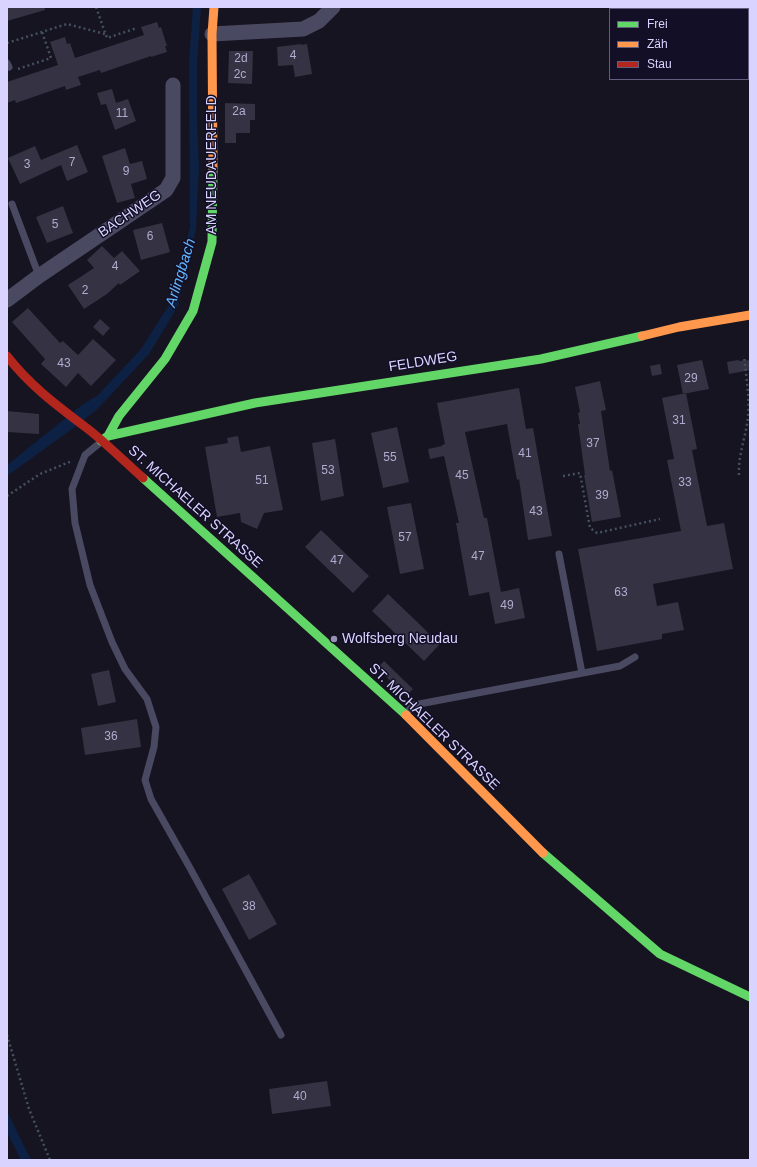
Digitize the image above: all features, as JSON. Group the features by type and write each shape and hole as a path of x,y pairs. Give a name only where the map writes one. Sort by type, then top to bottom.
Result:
{"street":[{"name":"AM NEUDAUERFELD","path":"105,439 119,416 165,359 193,311 212,242 212,34 214,7"},
{"path":"212,34 303,29 319,21 333,7"},
{"name":"BACHWEG","path":"7,300 38,276 166,190 173,178 173,85"},
{"name":"FELDWEG","path":"105,439 254,403 540,359 679,327 750,315"},
{"name":"ST. MICHAELER STRASSE","path":"7,356 15,372 61,410 89,430 105,439 405,714 500,812 552,862 660,954 750,997"}],"lane":[{"path":"12,204 38,276"},
{"path":"105,439 85,455 72,489 74,523 90,585 112,642 125,669 148,699 156,727 154,747 145,780 151,799 281,1035"},
{"path":"559,554 582,673"},
{"path":"405,714 414,705 620,666 635,657"}],"path":[{"path":"96,7 107,38 137,28"},
{"path":"7,44 67,24 105,34"},
{"path":"8,65 18,69 51,58 42,32"},
{"path":"739,475 739,463 748,419 749,399 744,356"},
{"path":"7,496 40,474 85,455"},
{"path":"563,476 580,473 590,528 597,533 660,519"},
{"path":"7,1035 29,1109 50,1160"}],"water":[{"name":"Arlingbach","path":"193,7 201,7 197,64 199,167 196,229 178,306 149,354 95,411 7,476 7,465 82,405 98,395 141,349 170,303 190,227 189,62"},
{"path":"7,1111 31,1160 21,1160 7,1132"}],"building":[{"path":"7,7 45,7 45,10 7,21"},
{"path":"157,22 159,28 161,27 167,46 165,46 167,52 101,73 100,70 78,77 81,85 66,90 65,86 16,103 15,100 7,103 7,82 58,65 50,42 65,37 67,44 70,43 75,58 144,35 141,27"},
{"path":"307,44 312,74 295,77 293,65 278,66 277,47"},
{"path":"229,51 253,51 252,84 228,83"},
{"path":"112,89 116,103 128,99 136,121 115,130 106,104 101,105 97,93"},
{"path":"225,103 255,104 255,120 250,120 250,133 236,133 236,143 225,143"},
{"path":"77,145 88,172 67,181 61,165 20,184 8,158 35,146 41,160"},
{"path":"125,148 130,164 142,161 147,179 131,184 135,198 117,203 102,156"},
{"path":"63,206 73,233 47,243 36,217"},
{"path":"162,223 170,252 141,260 133,230"},
{"path":"102,246 114,258 122,251 140,271 120,285 119,283 107,294 84,309 68,285 94,268 87,260"},
{"path":"28,308 60,343 63,341 78,355 93,339 116,360 91,386 78,373 66,387 41,364 45,359 12,322"},
{"path":"100,319 110,328 103,336 93,327"},
{"path":"702,360 709,389 683,394 677,365"},
{"path":"750,360 750,370 729,374 727,362"},
{"path":"660,364 662,374 652,376 650,366"},
{"path":"600,381 606,410 601,411 610,471 612,470 621,517 592,522 584,475 578,424 580,424 578,413 580,412 575,387"},
{"path":"519,388 526,429 533,428 552,536 528,540 519,479 517,480 507,424 465,432 484,518 487,518 501,592 519,588 525,618 495,624 489,592 469,596 456,523 459,523 444,456 430,459 428,449 445,444 437,403"},
{"path":"686,393 697,449 692,450 707,526 724,523 733,569 653,584 657,606 678,602 684,630 662,634 662,639 597,651 578,549 681,531 667,460 674,459 662,398"},
{"path":"7,411 39,414 39,434 7,432"},
{"path":"397,427 409,482 383,488 371,433"},
{"path":"238,436 241,452 270,446 283,510 264,513 257,529 241,522 240,513 217,517 205,447 228,443 227,438"},
{"path":"335,439 344,496 321,501 312,443"},
{"path":"411,503 424,569 400,574 387,507"},
{"path":"321,530 369,576 353,593 305,547"},
{"path":"388,594 440,644 424,661 372,611"},
{"path":"384,661 413,689 406,696 377,668"},
{"path":"109,670 116,702 98,706 91,674"},
{"path":"137,719 141,747 85,755 81,728"},
{"path":"249,874 277,924 249,940 222,889"},
{"path":"327,1081 331,1106 272,1114 269,1089"}],"traffic: fast":[{"path":"108,436 119,416 165,359 193,311 212,242 213,169"},
{"path":"101,441 108,436 255,403 541,359 642,336"},
{"path":"143,478 406,715"},
{"path":"543,853 660,954 750,997"}],"traffic: slow":[{"path":"213,169 212,34 214,7"},
{"path":"642,336 679,327 750,315"},
{"path":"406,715 543,853"}],"traffic: jam":[{"path":"7,356 35,386 95,435 143,478"}],"place":[{"name":"Wolfsberg Neudau","path":"334,639"}]}
